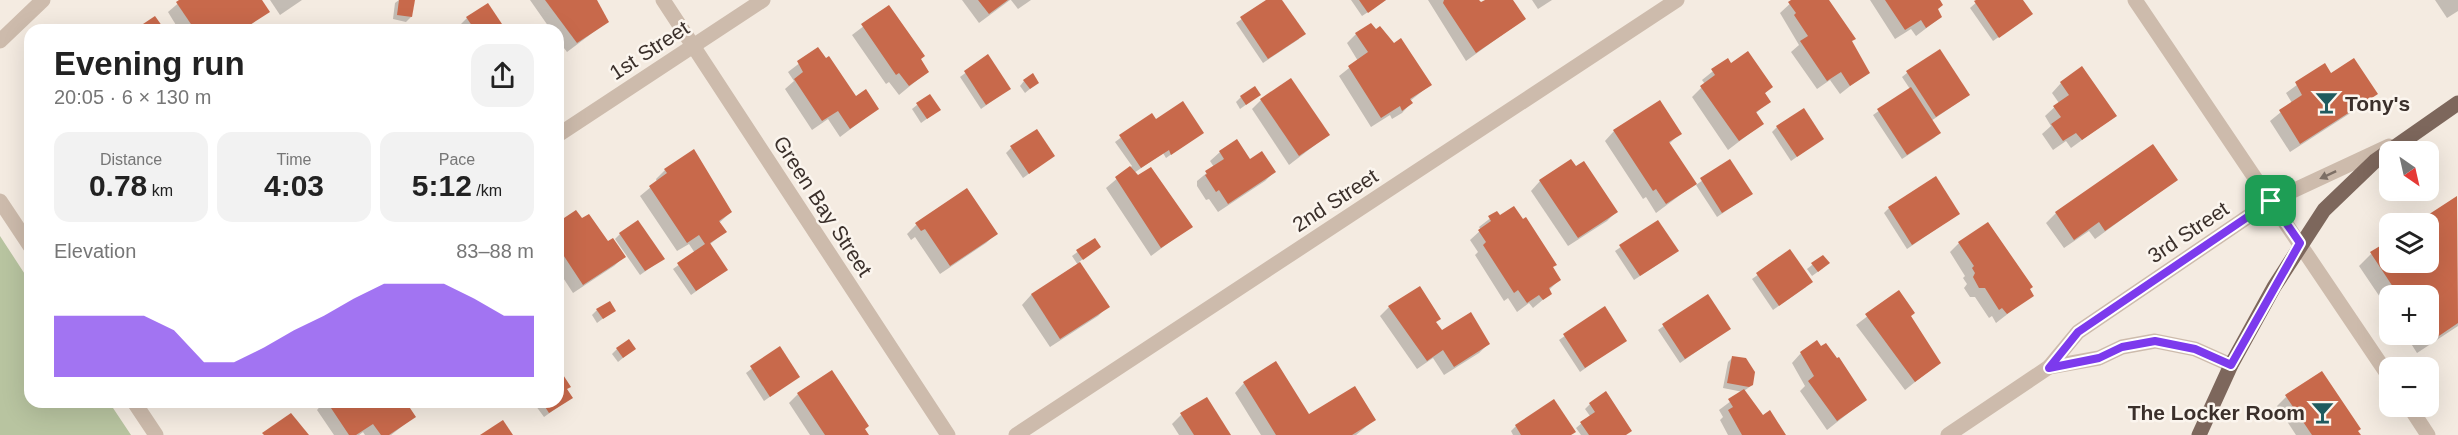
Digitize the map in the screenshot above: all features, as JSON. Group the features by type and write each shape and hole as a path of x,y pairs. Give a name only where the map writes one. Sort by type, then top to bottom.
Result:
{"main road":[{"name":"3rd Street","path":"2400,141 2458,103"},
{"name":"3rd Street","path":"2199,435 2231,365 2300,243 2324,210 2351,182 2379,159"}],"street":[{"path":"0,41 43,0"},
{"name":"Green Bay Street","path":"663,0 948,435"},
{"name":"1st Street","path":"564,131 763,0"},
{"name":"2nd Street","path":"1016,435 1677,0"},
{"path":"2135,0 2379,362"},
{"name":"3rd Street","path":"1948,435 2049,368 2078,332 2271,201 2379,151"},
{"path":"0,201 24,237"},
{"name":"3rd Street","path":"2049,368 2099,358 2122,347 2155,341 2195,349 2231,365"},
{"path":"143,408 156,435"},
{"path":"2416,417 2428,435"}],"green space":[{"path":"0,236 24,273 24,408 113,408 131,435 0,435"}],"building":[{"path":"179,0 262,0 270,12 251,24 191,24 176,2"},
{"path":"399,0 415,0 412,17 397,15"},
{"path":"545,0 597,0 609,22 577,43"},
{"path":"978,0 1008,0 989,14"},
{"path":"1266,0 1282,0 1306,34 1268,59 1240,17"},
{"path":"1359,0 1386,0 1368,13"},
{"path":"1444,0 1479,0 1481,2 1513,0 1526,19 1476,53 1443,3"},
{"path":"1791,0 1829,0 1856,39 1852,41 1870,73 1850,86 1841,72 1827,81 1800,41 1808,36 1794,15 1796,13 1788,2"},
{"path":"1885,0 1940,0 1943,5 1938,9 1942,17 1926,28 1921,20 1905,30"},
{"path":"2023,0 2033,14 1999,38 1974,1"},
{"path":"488,3 502,24 471,24 466,17"},
{"path":"889,5 925,56 921,59 929,72 909,86 899,73 896,75 861,24"},
{"path":"155,16 161,24 143,24"},
{"path":"1371,23 1376,29 1380,26 1394,43 1401,38 1432,85 1410,99 1413,103 1402,111 1400,106 1381,118 1348,66 1368,52 1355,33"},
{"path":"818,47 826,58 829,56 856,96 866,89 879,109 850,129 838,111 822,121 794,79 803,72 797,61"},
{"path":"1940,49 1970,95 1936,117 1906,71"},
{"path":"1748,51 1773,87 1765,93 1771,102 1756,112 1764,124 1739,141 1700,86 1715,75 1711,69 1728,58 1731,63"},
{"path":"988,54 1011,89 986,105 964,71"},
{"name":"Tony's","path":"2354,58 2378,94 2300,144 2279,110 2302,95 2295,82 2325,63 2331,73"},
{"path":"2082,66 2117,116 2082,140 2076,133 2063,141 2051,124 2061,117 2053,106 2069,95 2060,82"},
{"path":"1033,73 1039,83 1030,89 1023,80"},
{"path":"1291,78 1330,135 1299,156 1260,99"},
{"path":"1255,86 1261,95 1246,105 1240,96"},
{"path":"1911,87 1941,133 1907,155 1877,109"},
{"path":"930,94 941,110 927,119 916,103"},
{"path":"1660,100 1682,134 1669,142 1697,184 1666,204 1656,189 1653,191 1613,130"},
{"path":"1183,101 1204,133 1171,155 1169,150 1141,168 1119,135 1152,113 1156,119"},
{"path":"1804,108 1824,139 1797,157 1776,126"},
{"path":"1037,129 1055,156 1029,174 1010,146"},
{"path":"1237,139 1250,159 1262,151 1276,172 1228,204 1219,190 1216,192 1205,175 1207,174 1205,171 1224,159 1219,151"},
{"path":"2153,144 2178,180 2105,231 2099,222 2074,240 2055,212"},
{"path":"694,149 732,212 719,221 727,232 710,243 728,270 696,291 677,263 705,244 699,235 687,243 649,186 667,173 664,169"},
{"path":"1571,159 1576,166 1584,161 1618,212 1578,238 1539,180"},
{"path":"1730,159 1753,194 1722,213 1700,178"},
{"path":"1130,166 1138,175 1151,167 1193,227 1161,248 1115,177"},
{"path":"1936,176 1960,214 1912,245 1888,207"},
{"path":"967,188 998,234 950,266 925,229 921,231 915,223"},
{"path":"2457,196 2458,323 2439,336 2439,285 2392,285 2384,273 2439,273 2439,213 2431,213"},
{"path":"1514,206 1523,219 1526,217 1557,265 1553,267 1561,280 1549,288 1552,294 1543,300 1539,295 1527,303 1518,290 1514,293 1483,245 1486,242 1478,230 1491,221 1488,216 1497,211 1500,215"},
{"path":"576,210 582,218 589,214 608,241 613,238 626,257 583,285 564,256 564,218"},
{"path":"638,220 665,259 645,271 619,233"},
{"path":"1658,220 1679,251 1640,276 1619,245"},
{"path":"1988,222 2033,287 2030,289 2034,296 2007,314 2002,308 1999,310 1985,288 1979,288 1973,277 1975,273 1972,268 1974,266 1958,242"},
{"path":"1095,238 1101,247 1083,260 1076,250"},
{"path":"2379,247 2379,266 2370,252"},
{"path":"1790,249 1813,282 1779,306 1756,273"},
{"path":"1823,255 1830,263 1818,272 1811,263"},
{"path":"1080,262 1110,307 1060,339 1031,294"},
{"path":"1420,286 1441,319 1436,322 1442,330 1471,312 1490,344 1454,367 1443,350 1427,361 1388,306"},
{"path":"1899,290 1915,313 1911,316 1941,363 1915,382 1865,314"},
{"path":"1708,294 1731,329 1685,359 1662,324"},
{"path":"610,301 616,311 603,319 596,309"},
{"path":"1605,306 1627,341 1585,368 1563,334"},
{"path":"629,339 636,349 623,358 616,348"},
{"path":"1817,340 1821,346 1826,343 1837,358 1839,357 1867,400 1837,421 1808,381 1814,376 1800,352"},
{"path":"780,346 800,377 770,397 750,366"},
{"path":"1732,356 1746,358 1755,372 1753,385 1749,387 1727,383"},
{"path":"1276,361 1309,414 1355,386 1376,420 1352,435 1276,435 1243,382"},
{"path":"832,370 869,426 865,429 869,435 825,435 797,393"},
{"name":"The Locker Room","path":"2322,371 2361,429 2358,431 2361,435 2312,435 2285,395"},
{"path":"564,376 571,387 567,389 573,398 564,404"},
{"path":"1744,389 1763,415 1770,410 1786,435 1742,435 1728,410 1733,407 1728,399"},
{"path":"1606,391 1632,431 1626,435 1589,435 1580,422 1595,412 1589,403"},
{"path":"1207,397 1231,435 1194,435 1180,413"},
{"path":"1554,399 1576,432 1571,435 1521,435 1515,425"},
{"path":"331,408 410,408 416,417 389,435 381,435 373,424 356,435 349,435"},
{"path":"546,408 557,408 549,413"},
{"path":"291,413 309,435 264,435 262,433"},
{"path":"503,420 513,435 480,435"}],"place":[{"name":"Tony's","path":"2327,103"},
{"name":"The Locker Room","path":"2323,412"}],"route":[{"path":"2271,201 2300,243 2231,365 2195,349 2155,341 2122,347 2099,358 2049,368 2078,332 2271,201"}]}
